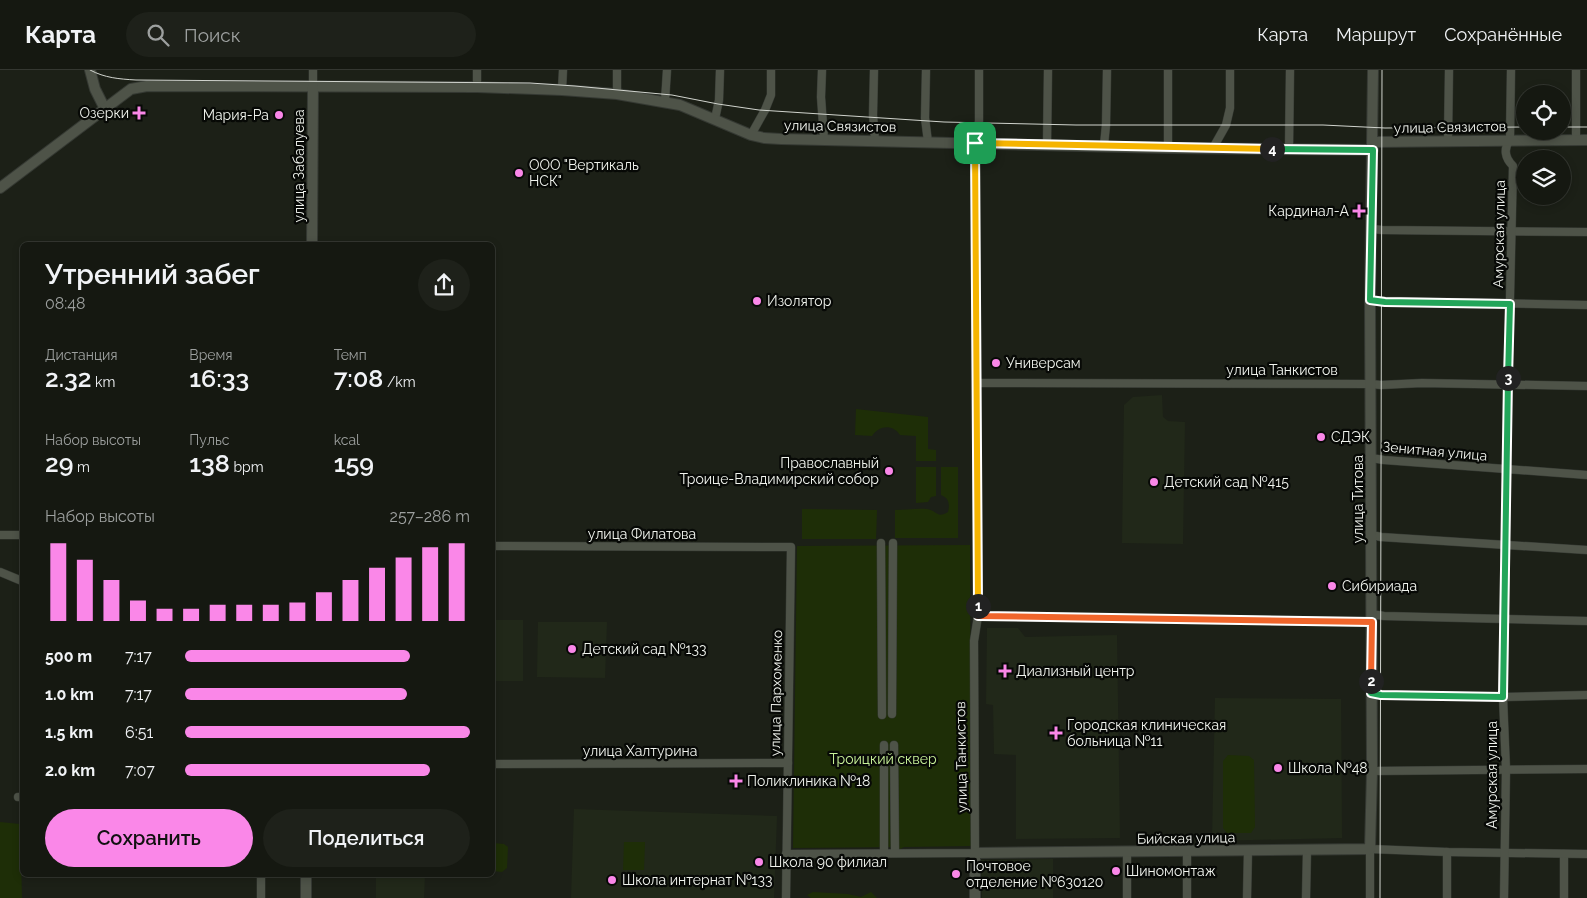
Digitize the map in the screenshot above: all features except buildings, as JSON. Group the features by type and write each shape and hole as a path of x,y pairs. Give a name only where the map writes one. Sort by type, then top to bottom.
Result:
{"street":[{"path":"90,70 95,89 105,109"},
{"path":"313,86 314,70"},
{"path":"477,70 477,87"},
{"path":"562,90 563,70"},
{"path":"617,70 617,94"},
{"path":"665,101 667,70"},
{"path":"715,119 719,100 720,70"},
{"path":"751,134 765,110 771,95 771,70"},
{"path":"822,70 821,97 824,139"},
{"path":"874,70 873,115 876,140"},
{"path":"926,70 925,118 928,142"},
{"name":"улица Танкистов","path":"975,898 974,641 978,616 975,143 979,121 979,70"},
{"path":"1047,144 1048,70"},
{"path":"1104,146 1107,70"},
{"path":"1168,70 1168,148"},
{"path":"1213,148 1226,125 1230,108 1230,70"},
{"path":"1289,149 1290,70"},
{"name":"улица Титова","path":"1370,898 1372,535 1370,300 1373,70"},
{"path":"1448,140 1449,70"},
{"name":"Амурская улица","path":"1504,898 1506,769 1503,697 1513,166 1505,152 1506,145 1510,140 1511,70"},
{"path":"1576,70 1576,140"},
{"name":"улица Связистов","path":"0,188 132,89 147,86 477,87 617,94 680,105 751,134 764,138 781,139 1289,149 1373,146 1448,140 1587,140"},
{"name":"улица Забалуева","path":"312,242 313,86"},
{"path":"1372,229 1587,232"},
{"path":"1370,300 1385,302 1587,305"},
{"name":"улица Танкистов","path":"977,383 1381,385 1422,383 1587,386"},
{"name":"Зенитная улица","path":"1371,458 1388,461 1587,475"},
{"path":"0,535 20,535"},
{"path":"1372,535 1587,550"},
{"path":"881,543 882,715"},
{"path":"892,543 892,714"},
{"name":"улица Филатова","path":"495,546 791,547"},
{"name":"улица Пархоменко","path":"786,898 791,547"},
{"path":"0,572 20,581"},
{"path":"978,616 1371,618 1384,616 1587,621"},
{"path":"1371,693 1503,697 1587,695"},
{"path":"884,745 884,854"},
{"path":"894,746 895,854"},
{"name":"улица Халтурина","path":"495,764 788,763"},
{"path":"1372,770 1587,769"},
{"name":"Бийская улица","path":"786,854 1370,849 1587,854"},
{"path":"1247,898 1248,850"},
{"path":"1306,850 1306,898"},
{"path":"1187,851 1187,898"},
{"path":"1127,852 1127,898"},
{"path":"1447,852 1447,898"},
{"path":"1564,854 1564,898"},
{"path":"261,877 261,898"},
{"path":"306,877 306,898"}],"shaded area":[{"name":"Детский сад №415","path":"1162,395 1163,417 1168,421 1185,422 1183,544 1122,543 1124,405 1133,397"},
{"path":"495,620 523,620 523,681 495,681"},
{"name":"Детский сад №133","path":"538,622 607,622 605,678 537,677"},
{"name":"Городская клиническая больница №11","path":"987,628 1018,628 1025,637 1117,635 1120,838 1016,839 1016,755 994,754 993,705 986,704"},
{"name":"Школа №48","path":"1215,698 1341,699 1342,838 1212,841"},
{"path":"574,809 777,816 774,898 571,898"},
{"path":"1053,859 1053,898 982,898 981,860"},
{"path":"376,877 425,877 424,898 376,898"}],"green space":[{"path":"856,409 928,417 928,449 936,450 936,461 916,461 916,436 900,435 894,429 886,427 878,430 872,436 855,435"},
{"path":"916,467 936,467 936,496 931,497 928,502 916,503"},
{"path":"941,467 958,467 958,538 895,538 895,510 927,509 941,515 948,512 948,502 941,495"},
{"path":"802,509 877,510 876,539 802,539"},
{"name":"Троицкий сквер","path":"970,545 971,846 904,847 898,850 896,847 793,848 797,546"},
{"path":"1228,755 1249,756 1254,760 1255,827 1251,833 1227,833 1223,828 1223,761"},
{"path":"0,822 20,824 22,898 0,898"},
{"path":"624,842 645,842 644,870 623,870"},
{"path":"495,843 504,844 508,847 507,868 502,872 495,871"},
{"path":"813,892 848,894 861,897 871,892 877,898 811,898 807,895"}],"tram line":[{"path":"90,70 118,79 136,80 530,83 672,95 759,110 944,122 1076,125 1323,125 1385,128 1516,127"},
{"path":"1380,898 1382,70"},
{"path":"1571,127 1587,127"}],"place":[{"name":"Озерки","path":"139,113"},
{"name":"Мария-Ра","path":"279,115"},
{"name":"ООО \"Вертикаль НСК\"","path":"519,173"},
{"name":"Кардинал-А","path":"1359,211"},
{"name":"Изолятор","path":"757,301"},
{"name":"Универсам","path":"996,363"},
{"name":"СДЭК","path":"1321,437"},
{"name":"Православный Троице-Владимирский собор","path":"889,471"},
{"name":"Детский сад №415","path":"1154,482"},
{"name":"Сибириада","path":"1332,586"},
{"name":"Детский сад №133","path":"572,649"},
{"name":"Диализный центр","path":"1005,671"},
{"name":"Городская клиническая больница №11","path":"1056,733"},
{"name":"Школа №48","path":"1278,768"},
{"name":"Поликлиника №18","path":"736,781"},
{"name":"Школа 90 филиал","path":"759,862"},
{"name":"Шиномонтаж","path":"1116,871"},
{"name":"Почтовое отделение №630120","path":"956,874"},
{"name":"Школа интернат №133","path":"612,880"}],"route":[{"path":"975,143 1168,148 1373,150 1370,300 1385,302 1510,304 1503,697 1381,695 1371,693 1372,622 978,616 975,143"}]}
